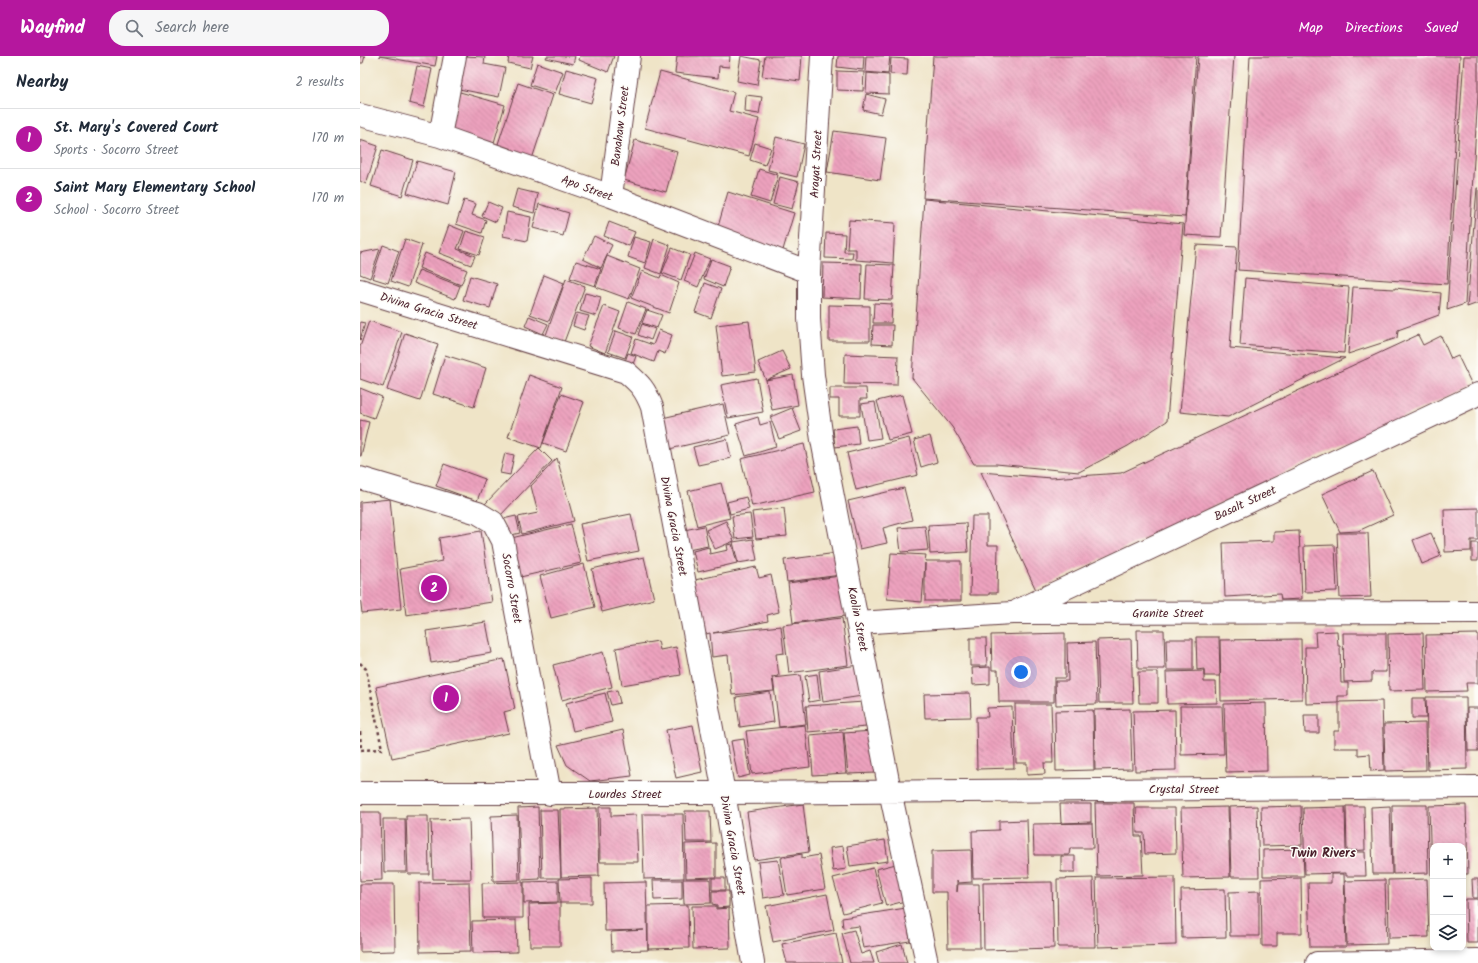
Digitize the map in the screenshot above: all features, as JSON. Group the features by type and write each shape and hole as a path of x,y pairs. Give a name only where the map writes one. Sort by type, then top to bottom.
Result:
{"street":[{"path":"440,136 455,56"},
{"name":"Banahaw Street","path":"611,196 629,56"},
{"name":"Arayat Street","path":"809,272 822,56"},
{"name":"Apo Street","path":"360,115 440,136 611,196 809,272"},
{"name":"Kaolin Street","path":"809,272 809,319 813,375 822,440 890,791 927,963"},
{"name":"Divina Gracia Street","path":"360,290 626,372 641,385 652,407 724,793 753,963"},
{"name":"Basalt Street","path":"1012,613 1478,394"},
{"name":"Socorro Street","path":"360,478 478,513 493,522 504,541 550,794"},
{"name":"Granite Street","path":"858,623 1012,613 1478,612"},
{"name":"Crystal Street","path":"890,791 1478,787"},
{"name":"Lourdes Street","path":"360,792 550,794 890,791"},
{"path":"1317,963 1478,960"}],"path":[{"path":"360,663 366,669 382,749 361,751 360,729"}],"building":[{"path":"360,56 365,56 363,63 360,63"},
{"path":"379,56 437,56 435,66"},
{"path":"465,56 485,57 484,64 505,68 499,97 459,89"},
{"path":"509,56 533,56 530,68 508,63"},
{"path":"547,56 575,56 573,64 546,58"},
{"path":"580,56 614,56 608,72 579,60"},
{"path":"677,56 730,56 729,67 719,66 718,78 675,73"},
{"path":"741,56 761,60 757,85 737,81"},
{"path":"765,56 802,56 800,81 762,76"},
{"path":"838,56 864,56 863,70 837,67"},
{"path":"866,56 890,56 888,74 865,72"},
{"path":"933,56 1196,56 1185,217 923,198"},
{"path":"1198,56 1234,56 1221,237 1184,235"},
{"path":"1250,56 1460,56 1447,284 1238,270"},
{"path":"1464,56 1478,56 1478,95 1465,304 1447,310"},
{"path":"891,58 908,59 907,75 890,74"},
{"path":"537,63 563,72 555,93 530,85"},
{"path":"417,66 432,69 424,107 409,103"},
{"path":"566,69 598,78 591,103 559,94"},
{"path":"837,71 864,72 863,91 837,90"},
{"path":"660,72 734,92 729,111 759,119 749,156 645,128"},
{"path":"867,73 889,75 889,94 866,93"},
{"path":"518,83 553,95 532,159 497,147"},
{"path":"460,92 505,105 493,146 448,132"},
{"path":"866,94 885,99 881,114 863,110"},
{"path":"746,95 762,97 759,114 745,112"},
{"path":"834,131 886,138 880,180 827,172"},
{"path":"776,137 804,144 797,177 768,170"},
{"path":"360,140 378,146 366,184 360,181"},
{"path":"635,140 677,152 666,192 624,180"},
{"path":"755,143 771,148 765,165 750,160"},
{"path":"382,150 413,160 402,196 371,186"},
{"path":"417,161 456,172 448,205 407,193"},
{"path":"759,169 778,175 770,203 751,197"},
{"path":"780,177 799,182 792,209 773,204"},
{"path":"1477,188 1478,303 1467,307"},
{"path":"517,189 538,194 534,213 512,207"},
{"path":"728,192 794,213 783,250 717,230"},
{"path":"924,199 1183,224 1167,421 1128,446 1079,472 996,464 974,464 952,427 912,378"},
{"path":"464,200 476,204 472,215 486,220 482,233 456,224"},
{"path":"488,202 502,208 496,222 482,216"},
{"path":"539,204 569,213 563,236 533,228"},
{"path":"507,212 531,217 527,241 503,236"},
{"path":"849,220 895,223 893,263 856,260 856,249 847,249"},
{"path":"609,222 635,232 629,246 604,236"},
{"path":"449,225 464,231 457,249 475,256 471,265 439,253"},
{"path":"466,231 485,237 479,255 460,249"},
{"path":"826,233 845,234 844,252 853,252 852,259 825,258"},
{"path":"594,236 612,245 601,268 583,259"},
{"path":"634,237 651,242 645,263 628,257"},
{"path":"405,239 422,245 408,287 391,281"},
{"path":"654,239 670,245 661,274 645,268"},
{"path":"383,245 399,251 388,283 372,278"},
{"path":"1196,245 1237,247 1230,348 1345,358 1228,417 1180,412"},
{"path":"672,248 690,255 681,280 662,273"},
{"path":"380,249 370,278 360,274 360,253"},
{"path":"425,253 467,270 461,285 419,268"},
{"path":"695,253 710,259 698,287 684,281"},
{"path":"607,256 640,269 629,299 596,287"},
{"path":"711,259 730,266 723,287 704,279"},
{"path":"576,261 601,269 595,286 570,278"},
{"path":"823,263 862,264 861,299 822,297"},
{"path":"867,264 894,265 892,300 865,299"},
{"path":"419,270 460,286 455,299 414,283"},
{"path":"642,271 660,278 661,275 679,283 669,313 631,298"},
{"path":"544,275 564,283 549,321 530,314"},
{"path":"470,276 497,284 490,308 463,300"},
{"path":"1245,278 1349,287 1344,353 1240,345"},
{"path":"566,279 585,286 564,342 546,335"},
{"path":"705,283 721,289 711,318 695,312"},
{"path":"1353,287 1395,288 1441,293 1439,315 1398,330 1397,338 1348,354"},
{"path":"585,293 601,297 596,316 580,311"},
{"path":"628,302 646,309 636,334 619,328"},
{"path":"874,303 892,304 891,323 873,323"},
{"path":"829,305 870,306 870,341 829,341"},
{"path":"604,306 620,312 605,353 588,346"},
{"path":"647,310 662,315 657,328 642,323"},
{"path":"577,313 589,316 584,330 573,326"},
{"path":"529,316 548,324 543,334 525,326"},
{"path":"369,321 402,332 383,387 360,379 360,347"},
{"path":"749,321 756,372 722,376 716,325"},
{"path":"360,322 365,323 360,340"},
{"path":"642,324 655,329 651,340 638,335"},
{"path":"873,325 893,325 892,345 872,344"},
{"path":"659,330 672,335 665,354 658,351 654,362 631,353 636,339 653,345"},
{"path":"616,331 633,337 625,358 608,352"},
{"path":"405,333 438,344 420,401 387,390"},
{"path":"1418,335 1423,345 1441,336 1451,359 1458,356 1472,385 1036,590 981,472 1051,478 1121,473"},
{"path":"782,351 791,369 766,380 758,362"},
{"path":"628,353 636,356 632,367 624,364"},
{"path":"845,354 898,356 897,385 844,384"},
{"path":"445,355 486,368 474,407 433,394"},
{"path":"529,375 562,387 541,448 508,437"},
{"path":"793,375 798,405 772,410 766,380"},
{"path":"757,378 763,412 728,418 721,385"},
{"path":"360,388 382,397 374,418 360,413"},
{"path":"830,388 866,388 867,399 860,399 860,416 839,416 839,399 830,399"},
{"path":"561,394 584,402 566,451 543,443"},
{"path":"902,395 912,434 888,440 877,401"},
{"path":"875,402 881,438 867,440 861,404"},
{"path":"723,404 730,435 665,450 658,419"},
{"path":"792,408 801,431 779,439 770,417"},
{"path":"758,417 760,425 770,422 776,447 746,456 736,424"},
{"path":"360,420 369,422 361,456 360,456"},
{"path":"857,426 859,444 835,447 833,429"},
{"path":"930,436 937,462 921,467 914,440"},
{"path":"909,438 918,475 856,490 847,453"},
{"path":"727,439 731,458 698,465 693,447"},
{"path":"804,444 815,492 752,506 741,459"},
{"path":"539,448 552,461 499,517 485,504"},
{"path":"505,453 514,455 510,475 500,473"},
{"path":"557,458 574,521 522,534 518,517 538,513 531,486"},
{"path":"444,464 485,479 477,501 436,486"},
{"path":"1373,471 1393,515 1358,531 1340,532 1322,494"},
{"path":"721,483 730,518 697,526 688,491"},
{"path":"904,488 912,520 883,528 887,543 860,549 848,501"},
{"path":"746,497 749,509 730,514 727,502"},
{"path":"390,499 401,609 362,613 360,596 360,502"},
{"path":"784,508 787,536 756,539 752,512"},
{"path":"1478,508 1478,540 1471,540 1471,551 1445,552 1444,509"},
{"path":"631,514 639,551 588,561 580,524"},
{"path":"750,514 753,537 735,539 732,516"},
{"path":"516,516 520,533 507,536 503,519"},
{"path":"972,516 988,516 988,545 998,545 997,593 989,593 989,595 970,595"},
{"path":"726,521 734,541 715,549 706,530"},
{"path":"966,523 968,552 930,554 928,525"},
{"path":"571,524 581,563 516,578 507,539"},
{"path":"704,526 708,546 688,550 684,530"},
{"path":"925,526 928,550 901,552 898,528"},
{"path":"481,531 492,602 406,615 400,569 442,561 439,538"},
{"path":"1299,531 1302,599 1281,600 1280,594 1225,597 1223,543 1274,541 1274,532"},
{"path":"1337,533 1368,533 1371,597 1340,598"},
{"path":"1431,533 1441,556 1422,564 1413,540"},
{"path":"753,539 757,560 738,563 733,542"},
{"path":"1472,543 1478,543 1478,561 1472,561"},
{"path":"732,544 737,563 698,572 693,551 709,547 710,554 728,550 727,545"},
{"path":"1335,545 1337,591 1305,592 1304,546"},
{"path":"837,553 841,575 787,582 784,560"},
{"path":"891,553 926,555 925,561 961,561 961,601 925,601 925,563 922,602 887,599"},
{"path":"644,557 654,599 602,612 592,569"},
{"path":"584,564 595,607 551,618 540,576"},
{"path":"756,567 759,578 771,575 779,612 767,615 768,621 713,633 781,626 784,653 776,654 779,676 772,677 774,691 732,695 728,655 712,657 710,633 702,635 690,581"},
{"path":"840,576 845,616 793,623 788,583"},
{"path":"842,618 848,665 789,673 783,625"},
{"path":"486,622 492,653 431,663 426,631"},
{"path":"1137,630 1164,630 1165,669 1138,669"},
{"path":"1337,631 1338,646 1340,646 1341,683 1348,683 1348,696 1338,696 1338,703 1306,704 1305,647 1316,647 1315,632"},
{"path":"1065,633 1065,678 1054,678 1054,702 999,702 998,670 992,670 991,635"},
{"path":"1343,633 1386,633 1386,672 1372,672 1372,681 1344,682"},
{"path":"1423,633 1425,690 1389,691 1388,634"},
{"path":"1478,634 1478,683 1466,683 1467,691 1427,692 1426,635"},
{"path":"1196,637 1219,637 1220,676 1204,676 1204,669 1197,670"},
{"path":"970,638 986,638 987,666 970,666"},
{"path":"1131,639 1133,703 1099,703 1097,640"},
{"path":"1166,639 1193,639 1193,670 1167,670"},
{"path":"1301,639 1302,699 1221,701 1220,640"},
{"path":"658,641 660,650 676,647 681,675 622,685 616,648"},
{"path":"1095,642 1097,704 1056,705 1055,681 1068,681 1067,643"},
{"path":"603,652 612,687 562,700 553,665"},
{"path":"504,659 515,709 504,712 509,733 392,758 376,687"},
{"path":"858,665 862,696 823,702 819,671"},
{"path":"990,667 990,684 973,685 972,668"},
{"path":"1204,671 1204,682 1216,682 1217,703 1167,704 1166,672"},
{"path":"1138,672 1158,672 1158,703 1139,703"},
{"path":"817,674 820,700 809,702 805,676"},
{"path":"800,675 806,724 779,727 773,678"},
{"path":"617,690 620,703 611,705 607,692"},
{"path":"770,692 774,722 740,727 736,697"},
{"path":"605,693 612,722 573,731 566,703"},
{"path":"970,693 971,717 925,718 924,694"},
{"path":"1426,697 1466,697 1467,769 1428,770"},
{"path":"1412,698 1425,698 1426,718 1412,718"},
{"path":"1382,701 1384,770 1371,771 1370,754 1358,755 1358,748 1334,748 1334,731 1339,731 1339,702"},
{"path":"864,702 866,727 808,732 806,706"},
{"path":"1266,703 1267,771 1226,772 1224,704"},
{"path":"1015,704 1051,704 1053,763 1044,763 1045,774 1027,775 1027,763 1016,763"},
{"path":"1180,706 1222,706 1224,754 1181,755"},
{"path":"1012,707 1014,768 977,769 976,717 988,717 987,708"},
{"path":"1467,708 1478,708 1478,751 1468,751"},
{"path":"1130,709 1132,769 1095,770 1094,710"},
{"path":"1093,710 1094,770 1056,771 1055,711"},
{"path":"1175,710 1176,770 1135,771 1133,711"},
{"path":"1304,715 1319,715 1319,733 1305,733"},
{"path":"1425,723 1426,770 1385,771 1384,724"},
{"path":"693,725 702,772 676,778 666,730"},
{"path":"805,725 810,767 752,774 746,731"},
{"path":"623,730 632,776 590,781 567,765 558,745"},
{"path":"873,731 876,773 848,774 844,733"},
{"path":"843,732 846,773 813,775 810,735"},
{"path":"744,739 750,775 738,778 731,741"},
{"path":"1095,803 1134,803 1135,836 1141,836 1143,875 1097,876"},
{"path":"803,804 809,852 754,860 747,812"},
{"path":"1060,804 1091,804 1091,822 1061,823"},
{"path":"1392,805 1427,805 1428,873 1393,874"},
{"path":"1466,805 1468,874 1466,874 1466,843 1430,843 1429,806"},
{"path":"1257,806 1259,877 1231,877 1229,807"},
{"path":"1301,806 1302,845 1262,846 1261,807"},
{"path":"1346,806 1364,806 1365,850 1347,851"},
{"path":"1390,806 1392,874 1373,874 1371,807"},
{"path":"538,807 540,879 521,880 518,808"},
{"path":"599,807 611,807 611,816 636,815 638,862 600,862"},
{"path":"1228,807 1230,877 1183,878 1181,808"},
{"path":"1345,807 1346,852 1365,852 1366,876 1346,876 1346,873 1305,874 1303,808"},
{"path":"597,808 599,876 561,877 560,809"},
{"path":"1136,808 1175,808 1176,853 1145,854 1144,833 1137,833"},
{"path":"540,810 558,810 561,878 542,878"},
{"path":"685,811 710,811 711,842 686,842"},
{"path":"360,812 380,812 382,880 360,881"},
{"path":"642,814 683,814 684,878 644,879"},
{"path":"517,815 519,880 493,881 491,816"},
{"path":"406,816 428,816 429,874 408,874"},
{"path":"383,819 405,819 406,872 384,872"},
{"path":"469,819 471,879 433,879 431,820"},
{"path":"1027,820 1029,877 973,878 972,831 999,830 999,821"},
{"path":"1092,823 1093,848 1070,848 1069,855 1034,855 1033,824"},
{"path":"885,840 888,861 850,866 847,846"},
{"path":"716,843 716,877 686,878 685,844"},
{"path":"843,846 846,869 833,871 830,848"},
{"path":"1303,849 1304,876 1263,876 1263,850"},
{"path":"971,850 972,882 958,883 957,880 957,892 958,884 979,884 980,948 948,948 947,892 932,892 932,851"},
{"path":"802,854 802,858 819,855 825,889 787,895 781,858"},
{"path":"1061,856 1075,856 1075,872 1061,872"},
{"path":"778,860 784,895 763,898 758,862"},
{"path":"900,863 909,900 886,906 876,869"},
{"path":"873,868 882,903 843,913 833,878"},
{"path":"1331,874 1344,874 1346,947 1310,947 1308,883 1331,883"},
{"path":"1175,877 1176,945 1098,947 1096,878"},
{"path":"592,878 592,903 560,903 559,879"},
{"path":"712,878 725,878 725,890 712,890"},
{"path":"1093,878 1095,947 1058,947 1057,879"},
{"path":"1301,878 1302,933 1277,933 1277,946 1262,946 1261,879"},
{"path":"683,879 710,879 711,903 684,904"},
{"path":"1427,879 1429,937 1389,938 1388,880"},
{"path":"1472,879 1478,879 1478,898 1473,898"},
{"path":"653,880 682,880 682,899 654,900"},
{"path":"1385,880 1387,944 1347,945 1345,881"},
{"path":"558,881 558,902 524,903 524,882"},
{"path":"469,882 471,951 420,952 419,883"},
{"path":"523,882 523,918 483,918 482,883"},
{"path":"646,882 648,950 612,951 611,932 644,930 605,931 604,883"},
{"path":"1052,882 1054,948 984,950 983,883"},
{"path":"360,884 394,884 395,951 360,952"},
{"path":"1225,889 1226,937 1182,938 1181,890"},
{"path":"712,891 729,891 729,907 717,908 717,905 712,904"},
{"path":"1259,891 1259,936 1230,936 1229,892"},
{"path":"827,894 834,930 773,942 766,906"},
{"path":"1466,899 1478,899 1478,943 1467,943"},
{"path":"560,903 560,946 530,946 529,904"},
{"path":"688,905 689,948 648,949 648,906"},
{"path":"692,906 716,906 716,909 729,908 730,948 693,949"},
{"path":"906,908 910,941 863,948 859,926 843,928 842,918"},
{"path":"516,920 517,952 473,953 472,921"},
{"path":"854,930 861,954 870,951 874,963 850,963 842,933"},
{"path":"836,933 842,963 787,963 782,944"},
{"path":"902,944 907,963 879,963 876,952"}],"place":[{"name":"Saint Mary Elementary School","path":"434,588"},
{"name":"St. Mary's Covered Court","path":"446,698"}],"district":[{"name":"Twin Rivers","path":"1323,852"}]}
